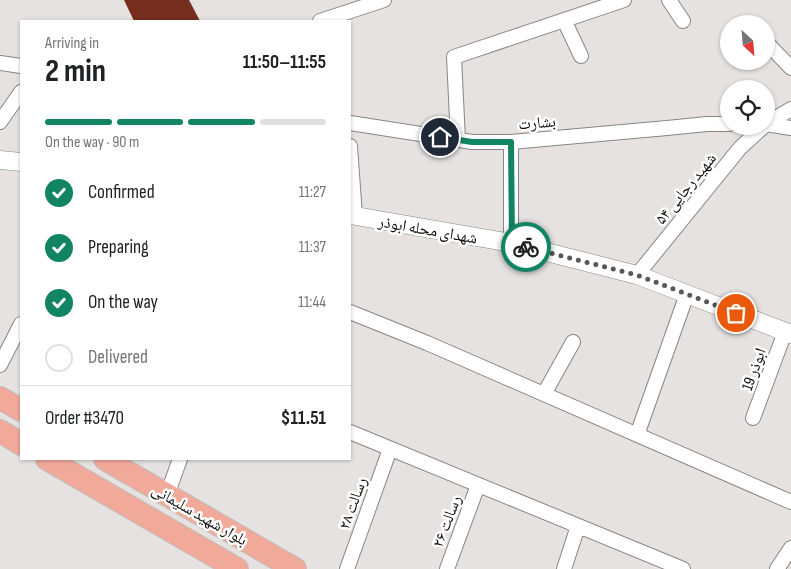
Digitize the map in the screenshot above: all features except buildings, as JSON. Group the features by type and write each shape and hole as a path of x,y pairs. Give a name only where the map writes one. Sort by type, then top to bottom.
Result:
{"main road":[{"path":"0,398 20,409"},
{"path":"0,431 20,443"},
{"name":"بلوار شهید سلیمانی","path":"49,460 236,569"},
{"name":"بلوار شهید سلیمانی","path":"112,460 294,569"}],"street":[{"path":"327,20 341,18 360,4 384,0"},
{"path":"458,140 454,57 624,0"},
{"path":"669,0 683,21"},
{"path":"564,20 582,56"},
{"path":"775,51 791,68"},
{"path":"0,63 20,66"},
{"path":"0,122 20,93"},
{"name":"شهید رجایی ۵۴","path":"775,119 791,109"},
{"name":"بشارت","path":"351,123 472,142 511,142 720,124"},
{"path":"775,126 791,128"},
{"name":"شهید رجایی ۵۴","path":"637,275 740,148 754,135"},
{"path":"511,142 512,243"},
{"path":"0,160 20,162"},
{"path":"351,181 352,216"},
{"name":"شهدای محله ابوذر","path":"352,216 512,243 637,275 788,333"},
{"path":"637,435 687,294"},
{"path":"351,312 791,502"},
{"path":"0,366 20,326"},
{"name":"ابوذر 19","path":"753,418 788,333"},
{"path":"544,394 573,342"},
{"path":"351,432 578,526 655,564 683,569"},
{"name":"رسالت ۲۸","path":"347,569 390,449"},
{"path":"168,495 180,460"},
{"name":"رسالت ۲۶","path":"446,569 478,486"},
{"path":"564,569 578,526"},
{"path":"778,569 791,548"}],"way so far":[{"path":"526,247 637,275 736,313"}],"route":[{"path":"440,137 472,142 511,142 512,243 526,247"}]}
